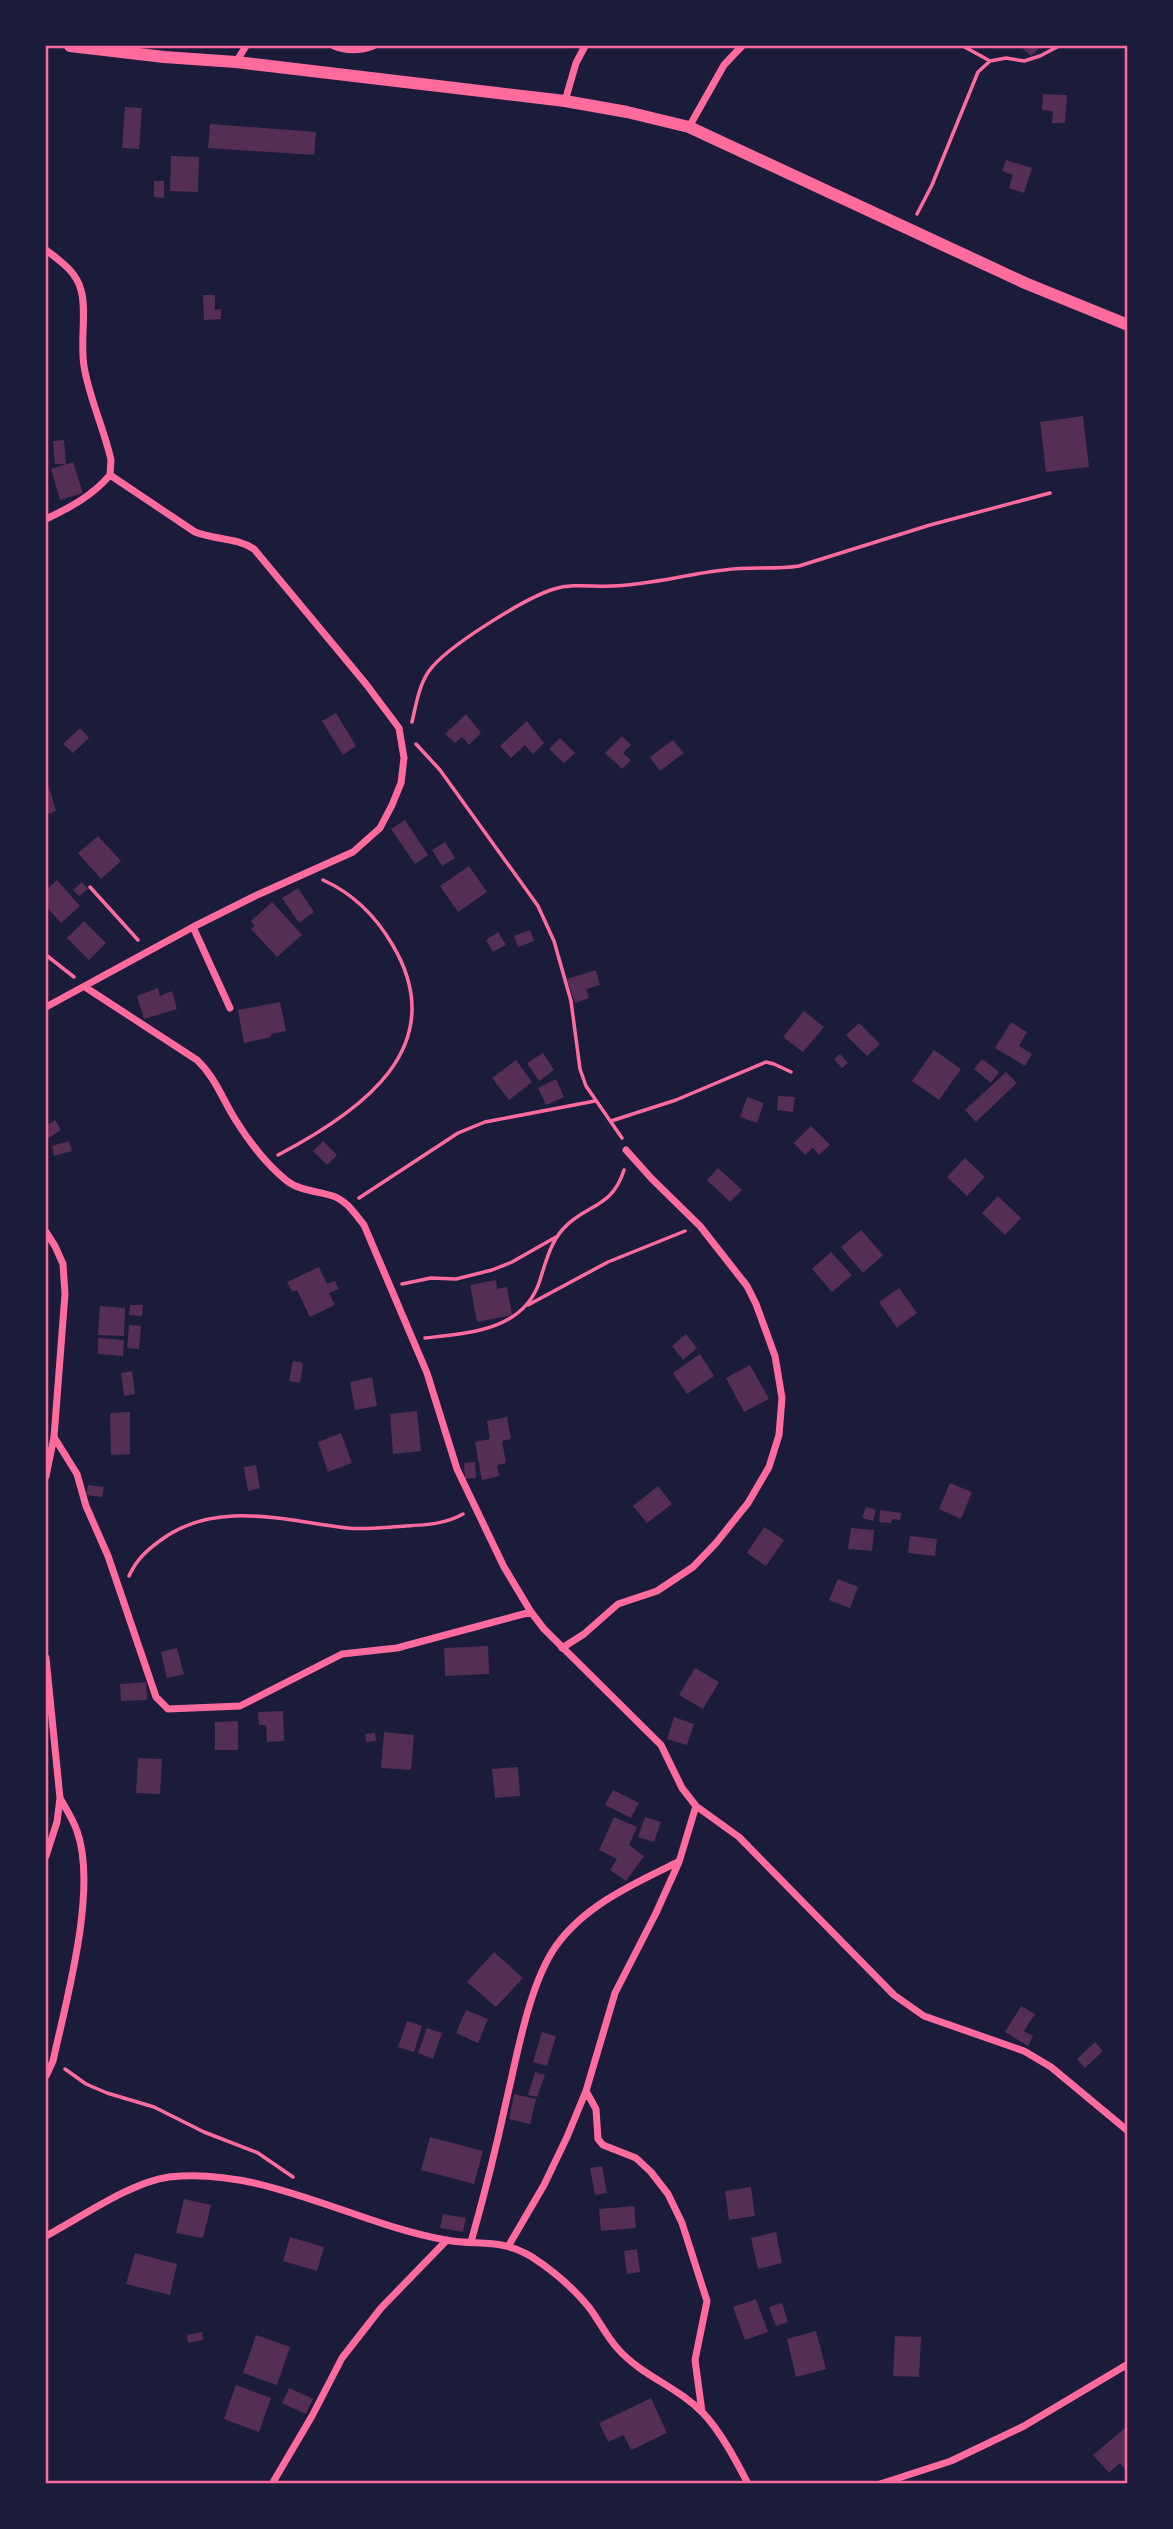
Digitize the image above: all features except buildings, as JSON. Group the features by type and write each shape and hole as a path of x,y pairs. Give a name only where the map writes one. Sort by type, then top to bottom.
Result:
{"street":[{"path":"70,46 151,56 236,62 565,101 627,111 689,127 1025,283 1128,325"},
{"path":"236,62 246,46"},
{"path":"334,46 365,49 373,46"},
{"path":"565,101 576,62 584,46"},
{"path":"689,127 724,65 742,46"},
{"path":"46,250 76,277 81,291 84,367 111,460 110,475 96,491 46,519"},
{"path":"46,1007 193,927 306,872 354,852 380,828 401,783 404,758 399,728 254,549 242,542 209,538 195,532 110,475"},
{"path":"193,927 230,1007"},
{"path":"85,987 197,1060 209,1071 234,1118 267,1161 288,1182 300,1188 335,1196 349,1206 364,1225 427,1373 457,1469 504,1567 531,1612 562,1648 661,1745 682,1788 696,1806 739,1837 894,1995 909,2007 923,2016 1024,2051 1051,2067 1128,2131"},
{"path":"562,1648 584,1634 618,1604 657,1591 693,1567 716,1544 748,1503 769,1467 779,1435 782,1398 775,1356 747,1286 700,1226 626,1150"},
{"path":"46,1232 63,1264 65,1294 54,1437 46,1476"},
{"path":"54,1437 77,1474 86,1506 121,1594 156,1697 164,1707 172,1710 240,1706 342,1654 397,1648 531,1612"},
{"path":"46,1658 60,1798 57,1822 46,1856"},
{"path":"46,2076 53,2061 78,1950 83,1889 78,1834 60,1798"},
{"path":"509,2245 544,2185 586,2091 615,1993 679,1862 696,1806"},
{"path":"471,2242 517,2052 546,1963 571,1929 598,1906 679,1862"},
{"path":"46,2055 53,2061"},
{"path":"586,2091 596,2109 598,2139 606,2148 636,2158 651,2172 668,2194 682,2223 707,2301 695,2351 702,2412"},
{"path":"46,2236 153,2180 192,2176 240,2181 284,2192 447,2241 509,2245 532,2257 563,2280 587,2305 625,2356 702,2412 748,2483"},
{"path":"272,2483 312,2416 342,2358 381,2308 447,2241"},
{"path":"880,2483 951,2462 1024,2426 1128,2364"}],"path":[{"path":"963,46 990,61"},
{"path":"909,228 932,185 978,72 990,61 1006,58 1024,61 1059,46"},
{"path":"409,738 422,683 439,660 488,625 554,589 569,586 638,584 752,566 799,566 930,525 1049,493"},
{"path":"390,1288 422,1279 456,1279 492,1270 512,1262 557,1236 566,1226 595,1209 613,1192 624,1173 626,1150 623,1139 586,1086 580,1069 571,1001 554,941 538,906 440,771 399,728"},
{"path":"267,1161 321,1131 371,1094 399,1060 412,1017 409,977 386,933 356,899 343,889 306,872"},
{"path":"90,887 149,952"},
{"path":"46,955 68,970 85,987"},
{"path":"611,1121 676,1100 765,1062 791,1072"},
{"path":"349,1206 369,1190 458,1133 485,1122 595,1101"},
{"path":"414,1339 459,1334 502,1324 528,1306 608,1262 700,1226"},
{"path":"528,1306 557,1236"},
{"path":"121,1594 133,1568 145,1552 192,1522 225,1515 277,1517 351,1528 401,1526 448,1522 474,1508"},
{"path":"53,2061 86,2084 122,2099 154,2107 204,2132 265,2157 301,2183"}]}
